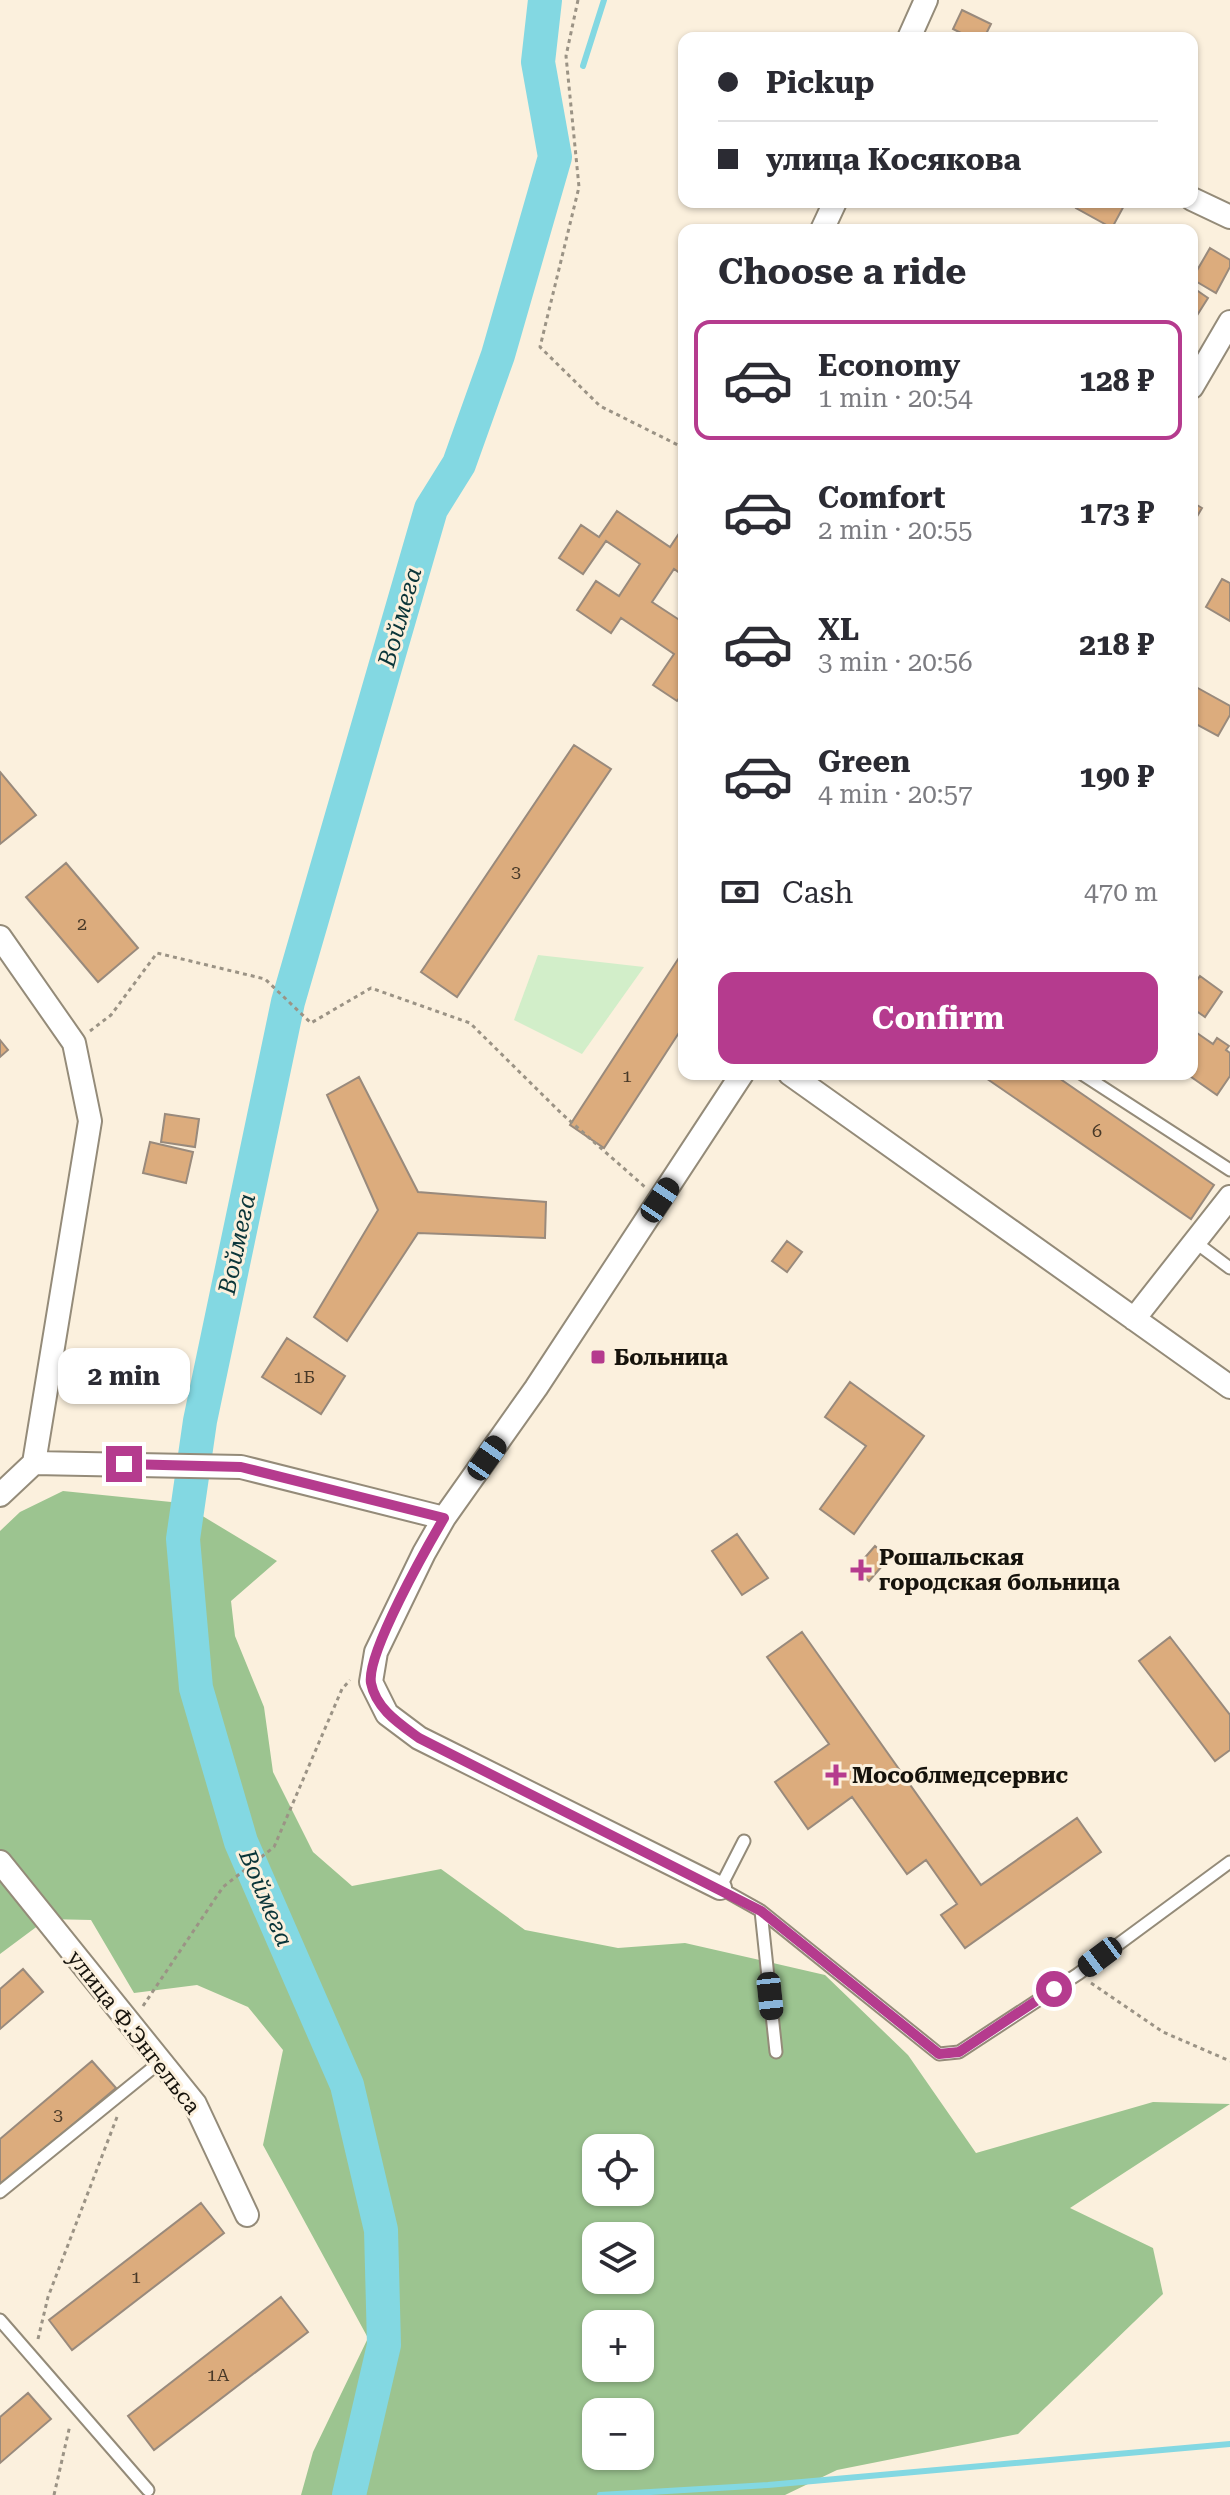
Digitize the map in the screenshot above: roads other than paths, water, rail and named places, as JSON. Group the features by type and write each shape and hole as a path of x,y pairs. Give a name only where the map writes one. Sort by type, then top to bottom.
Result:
{"street":[{"path":"912,32 926,0"},
{"path":"1198,202 1230,217"},
{"path":"1198,377 1230,322"},
{"path":"0,937 74,1043 90,1121 34,1463 0,1495"},
{"path":"720,1888 419,1738 387,1714 371,1682 376,1652 444,1518 536,1388 738,1080"},
{"path":"798,1080 1230,1387"},
{"path":"1134,1319 1230,1197"},
{"path":"34,1463 241,1467 444,1518"},
{"name":"улица Ф.Энгельса","path":"0,1862 129,2026 195,2104 247,2215"}],"lane":[{"path":"1091,1080 1230,1170"},
{"path":"1195,1242 1230,1268"},
{"path":"744,1841 720,1888 761,1911 939,2054 959,2052 1078,1974 1230,1862"},
{"path":"761,1911 776,2052"},
{"path":"0,2192 160,2062"},
{"path":"0,2320 148,2490"}],"waterway":[{"name":"Воймега","path":"349,2495 384,2345 381,2230 347,2085 241,1842 196,1688 183,1539 200,1421 288,1002 431,509 459,464 498,355 555,157 538,62 545,0"},
{"path":"583,66 604,0"},
{"path":"600,2495 768,2485 1230,2444"}],"place":[{"name":"Больница","path":"598,1357"},
{"name":"Рошальская городская больница","path":"861,1570"},
{"name":"Мособлмедсервис","path":"836,1775"}]}
